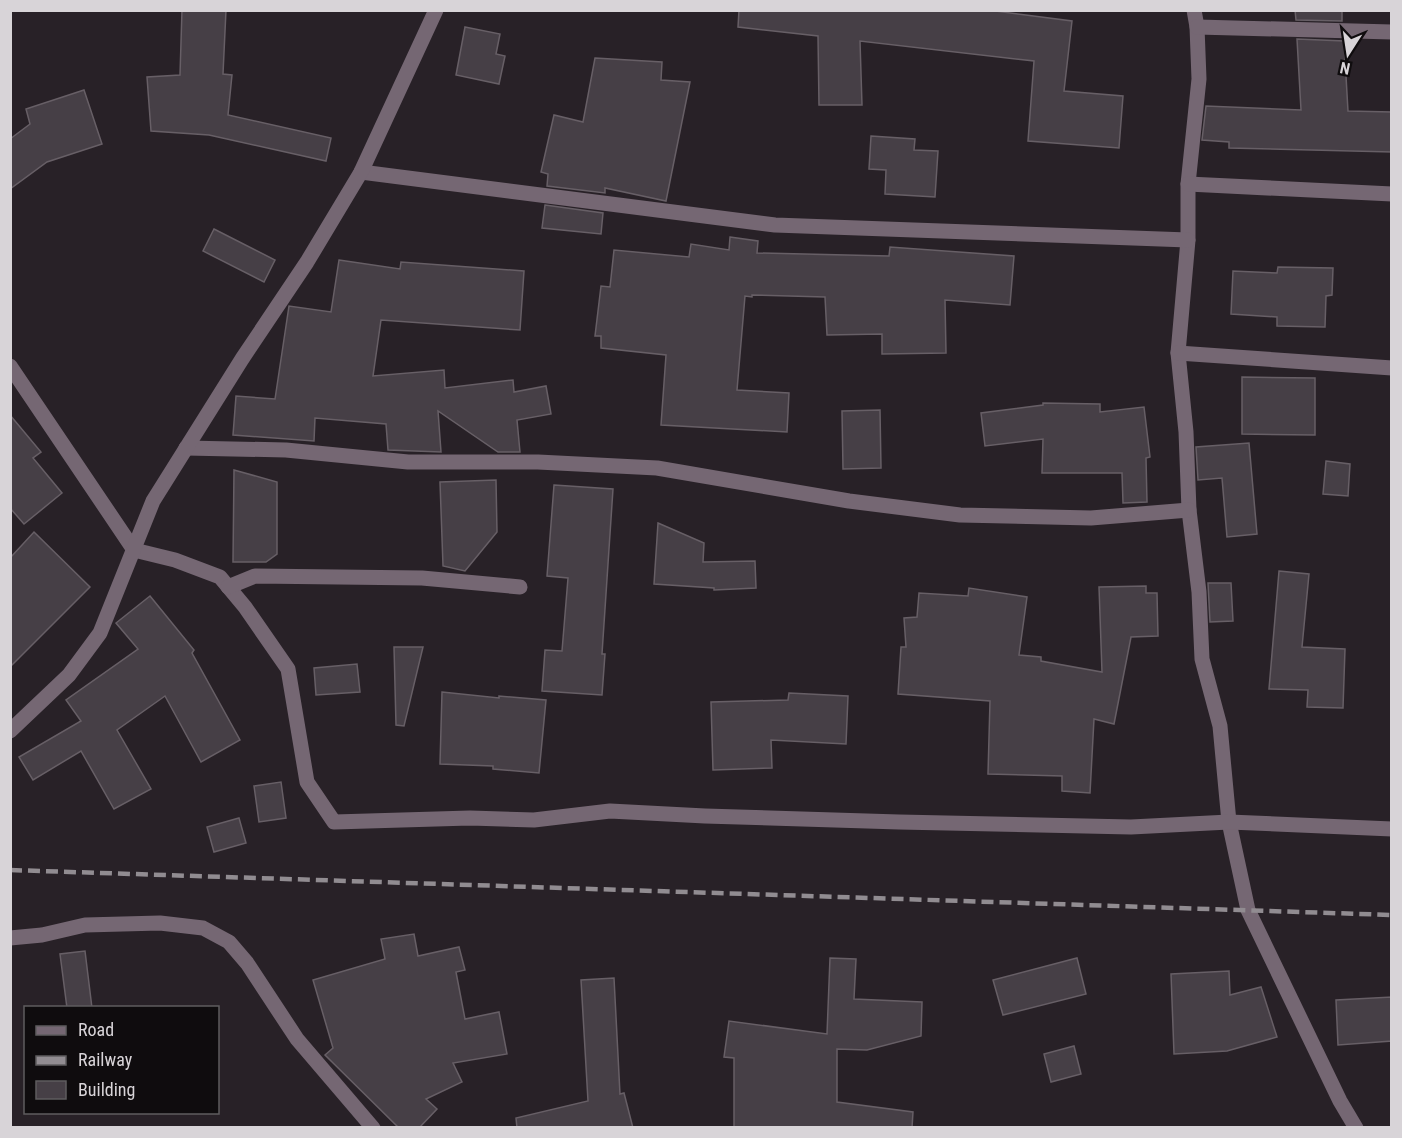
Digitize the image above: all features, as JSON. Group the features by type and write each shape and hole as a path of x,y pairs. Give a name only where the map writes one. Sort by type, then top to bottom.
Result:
{"street":[{"path":"10,731 69,675 100,633 153,501 242,359 307,262 361,172 436,10"},
{"path":"1194,10 1199,80 1188,184 1188,240 1178,353 1186,432 1189,510 1200,592 1202,659 1220,726 1229,822 1248,910 1340,1101 1356,1128"},
{"path":"1197,27 1392,33"},
{"path":"361,172 775,225 1188,240"},
{"path":"1188,184 1392,194"},
{"path":"1178,353 1392,368"},
{"path":"10,366 134,550 176,560 220,577 245,608 288,669 307,782 334,822 470,818 534,820 610,811 899,822 1131,826 1229,822 1392,829"},
{"path":"186,448 286,450 408,462 538,462 657,468 849,501 960,515 1091,518 1189,510"},
{"path":"228,587 255,576 422,578 520,587"},
{"path":"10,938 42,935 85,925 160,923 203,928 229,942 247,963 297,1039 373,1128"}],"building":[{"path":"182,10 226,10 223,74 232,75 228,115 331,138 326,161 209,135 151,131 147,77 180,75"},
{"path":"739,10 988,10 1072,21 1064,91 1123,96 1119,148 1028,141 1034,61 860,41 862,105 819,105 818,36 738,27"},
{"path":"1295,10 1342,10 1342,21 1296,20"},
{"path":"465,27 500,34 496,54 505,56 499,84 456,75"},
{"path":"1297,39 1344,41 1348,111 1392,112 1392,152 1229,148 1229,142 1202,140 1206,106 1301,110"},
{"path":"595,58 662,62 661,80 690,82 666,201 605,188 605,193 547,186 548,174 541,172 554,115 583,122"},
{"path":"84,90 102,144 47,162 10,189 10,139 30,124 26,109"},
{"path":"871,136 915,139 914,150 938,151 935,197 885,194 886,170 869,169"},
{"path":"545,205 603,213 601,234 542,228"},
{"path":"214,229 275,260 264,282 203,251"},
{"path":"730,237 758,241 757,253 889,256 890,247 1014,256 1010,305 945,300 946,353 882,354 882,334 827,335 825,297 745,296 737,390 789,393 787,432 661,425 666,355 601,348 601,336 595,336 601,286 610,287 614,250 689,257 691,244 729,250"},
{"path":"339,260 400,269 401,262 524,271 520,330 381,320 373,376 444,370 445,388 513,380 514,392 546,386 551,414 517,420 520,452 498,452 438,411 441,452 388,450 386,424 315,418 314,441 233,435 236,396 275,399 289,306 331,312"},
{"path":"1278,267 1333,268 1332,295 1326,296 1325,327 1277,326 1277,317 1231,314 1233,271 1277,273"},
{"path":"1242,377 1315,378 1315,435 1242,434"},
{"path":"1043,403 1100,404 1100,412 1144,407 1150,457 1146,458 1147,502 1123,503 1122,473 1042,473 1043,439 985,446 981,413 1043,405"},
{"path":"880,410 881,468 843,469 842,411"},
{"path":"10,415 41,452 33,458 62,493 24,524 10,508"},
{"path":"1249,443 1257,534 1227,537 1222,478 1198,480 1196,447"},
{"path":"1326,461 1350,464 1348,496 1323,494"},
{"path":"234,470 277,482 277,554 266,562 233,562"},
{"path":"496,480 497,532 465,571 443,566 440,482"},
{"path":"554,485 613,489 602,654 605,654 602,695 542,691 545,650 562,651 568,578 547,576"},
{"path":"658,523 704,543 703,562 755,561 756,588 714,590 714,588 654,584"},
{"path":"34,532 90,587 10,667 10,558"},
{"path":"1279,571 1309,574 1302,647 1345,649 1343,708 1307,707 1308,690 1269,689"},
{"path":"1208,583 1231,583 1233,621 1210,622"},
{"path":"1146,586 1146,593 1157,593 1158,636 1131,637 1114,724 1094,719 1090,793 1062,791 1062,776 988,774 990,701 898,694 901,647 906,647 904,618 917,617 919,593 968,596 969,588 1027,597 1019,655 1041,657 1041,661 1102,672 1099,587"},
{"path":"150,596 194,650 192,653 240,740 201,762 165,696 117,730 151,789 114,809 81,751 33,780 19,757 81,721 66,700 138,649 116,623"},
{"path":"394,647 423,647 404,726 396,725"},
{"path":"357,664 360,692 316,695 314,668"},
{"path":"442,692 546,700 539,773 493,769 493,766 440,764"},
{"path":"789,693 848,696 846,744 771,740 772,768 713,770 711,702 788,700"},
{"path":"281,782 286,818 259,822 254,786"},
{"path":"239,818 246,843 214,852 207,827"},
{"path":"414,934 418,956 459,947 465,970 456,972 465,1019 499,1012 507,1054 453,1063 462,1082 426,1099 437,1109 419,1128 399,1128 325,1055 333,1048 313,980 385,959 381,939"},
{"path":"85,951 92,1006 67,1006 60,954"},
{"path":"830,958 856,959 854,999 922,1002 921,1036 867,1050 837,1049 837,1102 913,1112 912,1128 734,1128 734,1058 724,1057 729,1021 827,1034"},
{"path":"1077,958 1086,994 1003,1015 993,980"},
{"path":"1229,971 1230,995 1261,987 1277,1037 1227,1051 1174,1054 1171,974"},
{"path":"614,978 620,1094 624,1093 633,1128 517,1128 516,1118 588,1101 581,980"},
{"path":"1392,997 1392,1041 1338,1045 1336,1000"},
{"path":"1074,1046 1081,1074 1051,1082 1044,1054"}],"railway":[{"path":"10,870 1392,915"}]}
